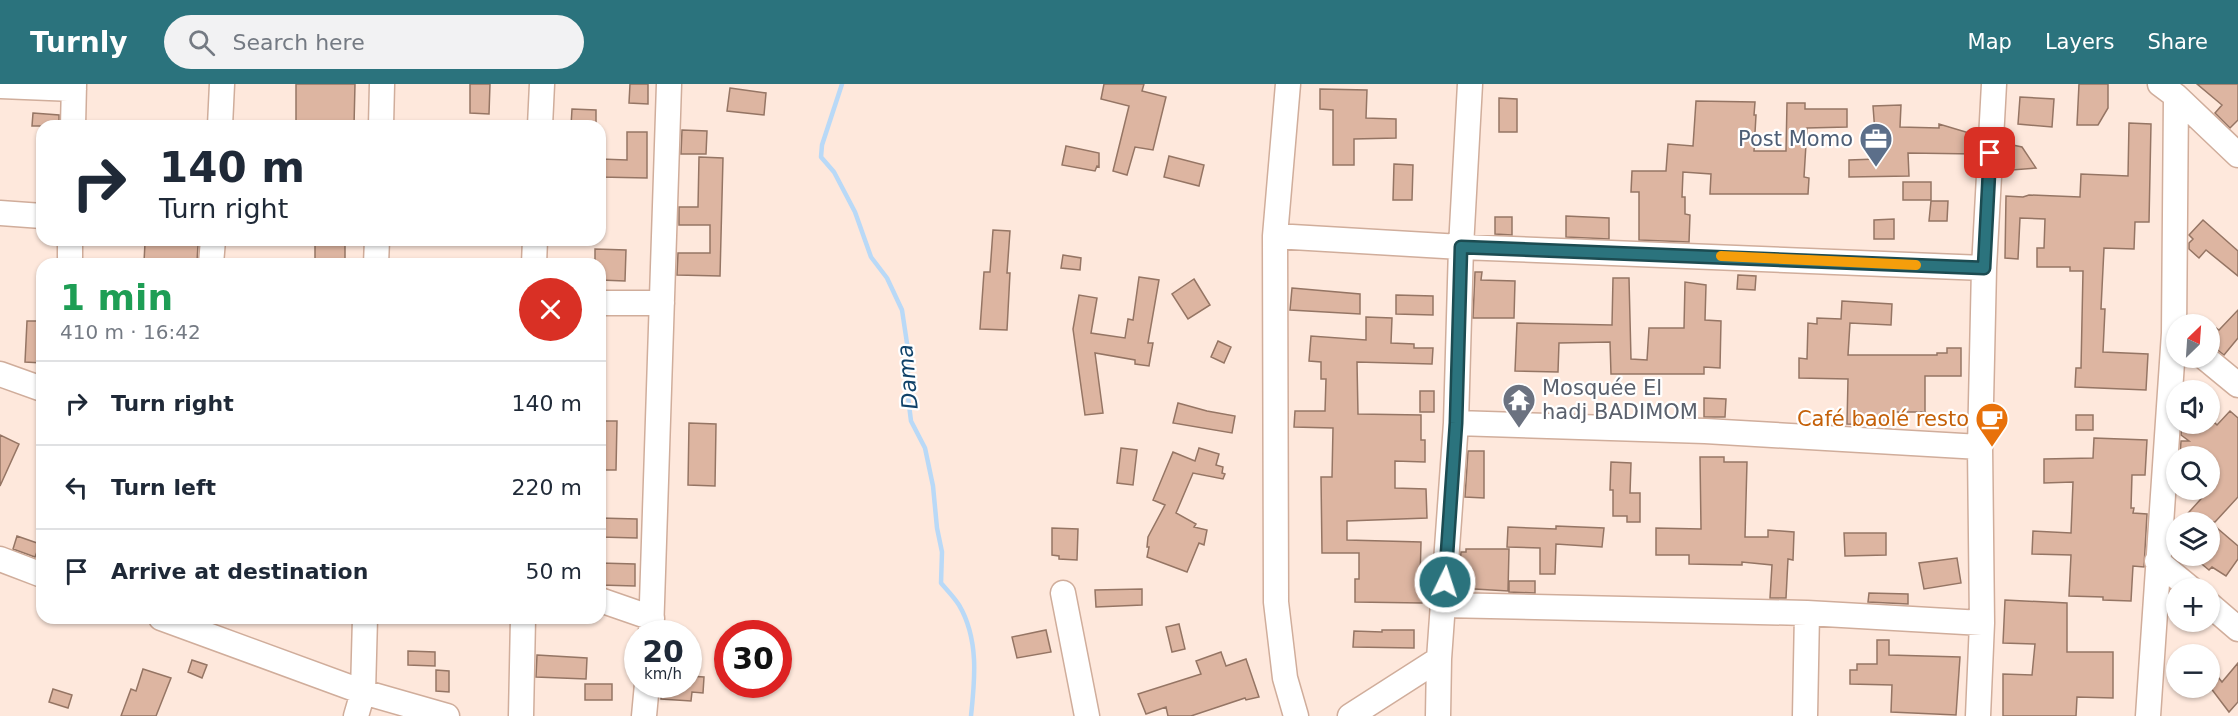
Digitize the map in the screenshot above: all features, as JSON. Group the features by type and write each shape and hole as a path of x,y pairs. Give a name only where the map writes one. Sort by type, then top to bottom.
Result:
{"street":[{"path":"220,120 222,84"},
{"path":"381,120 382,84"},
{"path":"540,120 542,84"},
{"path":"652,620 669,84"},
{"path":"1288,84 1275,236 1276,602 1285,678 1296,716"},
{"path":"1438,716 1439,659 1456,423 1461,247 1470,84"},
{"path":"1978,716 1982,623 1980,447 1984,268 1994,84"},
{"path":"0,86 74,86 73,120"},
{"path":"2168,90 2238,154"},
{"path":"2168,90 2174,314"},
{"path":"0,213 36,216"},
{"path":"1275,236 1461,247 1984,268"},
{"path":"606,303 662,303"},
{"path":"2148,716 2157,561 2172,368"},
{"path":"2217,368 2238,385"},
{"path":"0,374 36,387"},
{"path":"1456,423 1705,431 1980,447"},
{"path":"0,559 36,573"},
{"path":"2157,561 2178,578"},
{"path":"1064,593 1088,716"},
{"path":"606,603 642,620"},
{"path":"1443,605 1807,613 1982,623"},
{"path":"1805,716 1807,613"},
{"path":"2220,614 2238,629"},
{"path":"176,624 363,692 447,716"},
{"path":"356,716 363,692 365,624"},
{"path":"522,716 523,624"},
{"path":"1350,716 1439,659"},
{"path":"644,716 646,698"}],"building":[{"path":"296,84 355,84 354,120 296,120"},
{"path":"470,84 490,84 489,114 470,113"},
{"path":"630,84 648,84 648,104 629,103"},
{"path":"1104,84 1144,84 1142,91 1166,97 1153,150 1135,147 1127,175 1113,171 1129,106 1101,99"},
{"path":"2079,84 2108,84 2108,108 2098,125 2077,125"},
{"path":"2197,84 2238,84 2238,120 2230,128 2215,113 2222,105"},
{"path":"730,88 766,93 764,115 727,111"},
{"path":"1320,89 1367,90 1366,118 1396,119 1396,138 1354,139 1354,165 1333,165 1333,110 1320,109"},
{"path":"2020,97 2054,99 2052,127 2018,124"},
{"path":"1499,98 1517,99 1517,132 1499,132"},
{"path":"1696,101 1755,102 1754,151 1786,151 1787,103 1805,103 1805,109 1847,109 1847,127 1807,128 1804,177 1809,178 1808,194 1710,194 1711,174 1683,172 1682,197 1685,197 1685,214 1690,215 1689,242 1639,240 1639,192 1631,192 1632,171 1666,171 1668,144 1693,146"},
{"path":"1901,105 1900,127 1939,128 1939,124 1976,135 1976,154 1908,153 1909,176 1849,177 1849,160 1877,159 1873,106"},
{"path":"572,109 596,110 596,120 571,120"},
{"path":"33,113 59,115 59,120 36,120 36,126 32,126"},
{"path":"2129,123 2151,124 2149,222 2135,222 2134,249 2104,248 2101,309 2105,309 2103,352 2148,354 2146,390 2075,387 2076,368 2081,368 2083,271 2070,271 2070,267 2037,267 2037,248 2044,248 2045,219 2020,218 2018,259 2005,258 2006,196 2080,197 2081,174 2128,176"},
{"path":"682,130 707,131 706,154 681,154"},
{"path":"627,132 647,132 647,178 606,177 606,159 627,160"},
{"path":"2008,144 2022,147 2036,168 2012,170"},
{"path":"1066,146 1099,153 1099,167 1097,166 1095,171 1062,165"},
{"path":"1169,156 1204,165 1199,186 1164,177"},
{"path":"699,157 723,158 720,276 677,275 678,253 710,253 710,225 679,225 679,207 698,207"},
{"path":"1394,164 1413,165 1412,200 1393,200"},
{"path":"1903,182 1931,182 1931,200 1903,200"},
{"path":"1931,201 1948,201 1947,221 1929,221"},
{"path":"1566,216 1609,218 1609,239 1566,237"},
{"path":"1495,217 1512,217 1512,235 1495,234"},
{"path":"1894,219 1894,239 1874,239 1874,220"},
{"path":"2203,220 2238,251 2238,276 2206,250 2199,258 2189,249 2189,243 2193,239 2189,235"},
{"path":"993,230 1010,231 1007,330 980,329 984,272 990,272"},
{"path":"145,246 198,246 197,258 144,258"},
{"path":"315,246 345,246 345,258 315,258"},
{"path":"595,249 626,250 625,281 606,280 606,258 595,258"},
{"path":"1063,255 1081,258 1080,270 1061,268"},
{"path":"1475,272 1482,272 1481,280 1515,281 1514,318 1473,318"},
{"path":"1738,275 1756,276 1755,290 1737,289"},
{"path":"1139,277 1159,280 1148,343 1153,343 1149,366 1135,364 1135,360 1095,353 1103,413 1085,415 1073,329 1079,295 1097,298 1091,333 1125,338 1128,319 1133,320"},
{"path":"1613,278 1629,278 1631,359 1647,360 1649,328 1684,328 1685,282 1706,285 1705,320 1721,321 1720,368 1704,367 1704,374 1611,374 1610,342 1559,343 1558,372 1515,371 1517,323 1612,325"},
{"path":"1194,279 1210,305 1188,319 1172,294"},
{"path":"1292,288 1360,294 1360,314 1290,310"},
{"path":"1396,295 1433,296 1433,315 1396,314"},
{"path":"1842,301 1892,304 1891,325 1850,323 1848,355 1937,355 1937,353 1947,353 1947,348 1961,348 1961,376 1925,376 1925,412 1895,412 1895,425 1847,424 1848,379 1799,378 1799,358 1807,359 1808,323 1817,324 1817,318 1841,319"},
{"path":"2238,310 2238,338 2224,355 2220,352 2220,329"},
{"path":"1366,317 1392,318 1391,343 1414,344 1414,348 1433,348 1432,364 1357,362 1358,414 1421,415 1421,440 1425,440 1425,462 1395,461 1395,488 1426,489 1427,518 1347,521 1347,540 1421,542 1422,603 1355,602 1355,579 1359,579 1359,553 1322,553 1321,477 1332,477 1333,428 1294,427 1295,411 1325,411 1326,379 1321,379 1321,362 1309,361 1311,336 1366,340"},
{"path":"27,321 36,321 36,363 25,362"},
{"path":"1218,341 1231,347 1224,363 1211,357"},
{"path":"1420,391 1434,391 1434,412 1420,412"},
{"path":"1704,398 1726,399 1725,417 1704,417"},
{"path":"1178,403 1235,416 1232,433 1173,423"},
{"path":"2230,411 2238,418 2238,497 2220,517 2220,512 2189,512 2200,500 2220,500 2220,446 2181,446 2181,441 2189,441 2181,434 2220,434 2220,422"},
{"path":"2076,415 2093,415 2093,430 2076,430"},
{"path":"606,421 617,421 616,470 606,470"},
{"path":"689,423 716,424 715,486 688,485"},
{"path":"0,435 19,444 0,486"},
{"path":"2094,438 2147,440 2145,475 2132,475 2131,508 2134,508 2133,513 2147,514 2144,567 2133,566 2131,601 2069,596 2071,555 2032,554 2033,531 2071,533 2073,482 2044,483 2044,459 2093,458"},
{"path":"1121,448 1137,450 1133,485 1117,483"},
{"path":"1199,448 1219,454 1216,465 1223,467 1222,473 1225,474 1223,479 1193,473 1176,513 1196,524 1194,527 1207,530 1204,545 1199,543 1187,572 1147,557 1149,547 1147,547 1148,537 1165,505 1153,500 1173,452 1195,461"},
{"path":"1468,451 1484,451 1484,498 1465,497"},
{"path":"1700,457 1724,457 1724,462 1747,462 1745,537 1768,537 1768,530 1794,532 1793,560 1788,559 1786,598 1770,598 1772,565 1742,562 1742,565 1689,564 1689,555 1656,555 1656,528 1701,529"},
{"path":"1611,462 1631,463 1630,493 1640,493 1640,522 1627,522 1627,516 1613,516 1613,490 1610,490"},
{"path":"606,518 637,519 637,538 606,537"},
{"path":"1556,526 1604,528 1602,547 1556,544 1555,574 1540,574 1540,548 1507,547 1508,527 1556,529"},
{"path":"1052,528 1078,529 1077,560 1059,559 1059,556 1052,555"},
{"path":"2220,531 2238,546 2238,559 2226,576 2212,567 2209,570 2204,566 2220,566"},
{"path":"1844,533 1886,533 1886,555 1845,556"},
{"path":"17,536 36,543 35,557 13,549"},
{"path":"1466,549 1509,549 1508,591 1458,588 1461,552 1466,552"},
{"path":"1957,558 1961,583 1924,589 1919,563"},
{"path":"606,563 635,564 635,586 606,585"},
{"path":"1509,581 1535,581 1535,593 1509,592"},
{"path":"1142,589 1142,605 1096,607 1095,590"},
{"path":"1869,593 1908,594 1908,604 1868,602"},
{"path":"2005,600 2067,603 2067,652 2113,652 2113,698 2077,697 2076,716 2003,716 2003,674 2032,675 2035,644 2003,643"},
{"path":"1179,624 1185,649 1172,652 1166,627"},
{"path":"1046,630 1051,652 1017,658 1012,637"},
{"path":"1382,630 1414,630 1414,648 1353,647 1354,631 1382,632"},
{"path":"1877,640 1889,640 1889,655 1960,657 1956,715 1891,712 1892,685 1850,684 1850,670 1857,670 1857,664 1877,664"},
{"path":"408,651 435,652 435,666 408,665"},
{"path":"1221,652 1226,666 1246,659 1259,697 1246,700 1245,698 1191,716 1168,716 1166,707 1146,714 1138,694 1201,674 1196,661"},
{"path":"537,655 587,658 586,679 536,677"},
{"path":"192,660 207,665 202,678 188,672"},
{"path":"2238,663 2238,702 2229,712 2218,698 2220,680 2222,682"},
{"path":"143,669 171,678 156,716 121,716 131,689 136,691"},
{"path":"436,670 449,671 449,692 436,691"},
{"path":"702,677 704,677 702,693"},
{"path":"585,684 612,684 612,700 585,700"},
{"path":"53,689 72,695 68,708 49,702"},
{"path":"661,698 691,698 691,701"}],"waterway":[{"name":"Dama","path":"842,84 822,145 821,157 834,172 855,212 871,257 887,278 902,310 908,350 908,397 911,421 925,448 933,486 942,552 941,583 959,605 973,645 974,688 971,716"}],"slow traffic":[{"path":"1721,256 1916,265"}],"place":[{"name":"Post Momo","path":"1876,168"},
{"name":"Mosquée El hadj BADIMOM","path":"1519,429"},
{"name":"Café baolé resto","path":"1992,448"}],"route":[{"path":"1445,582 1456,423 1461,247 1984,268 1990,153"}]}
